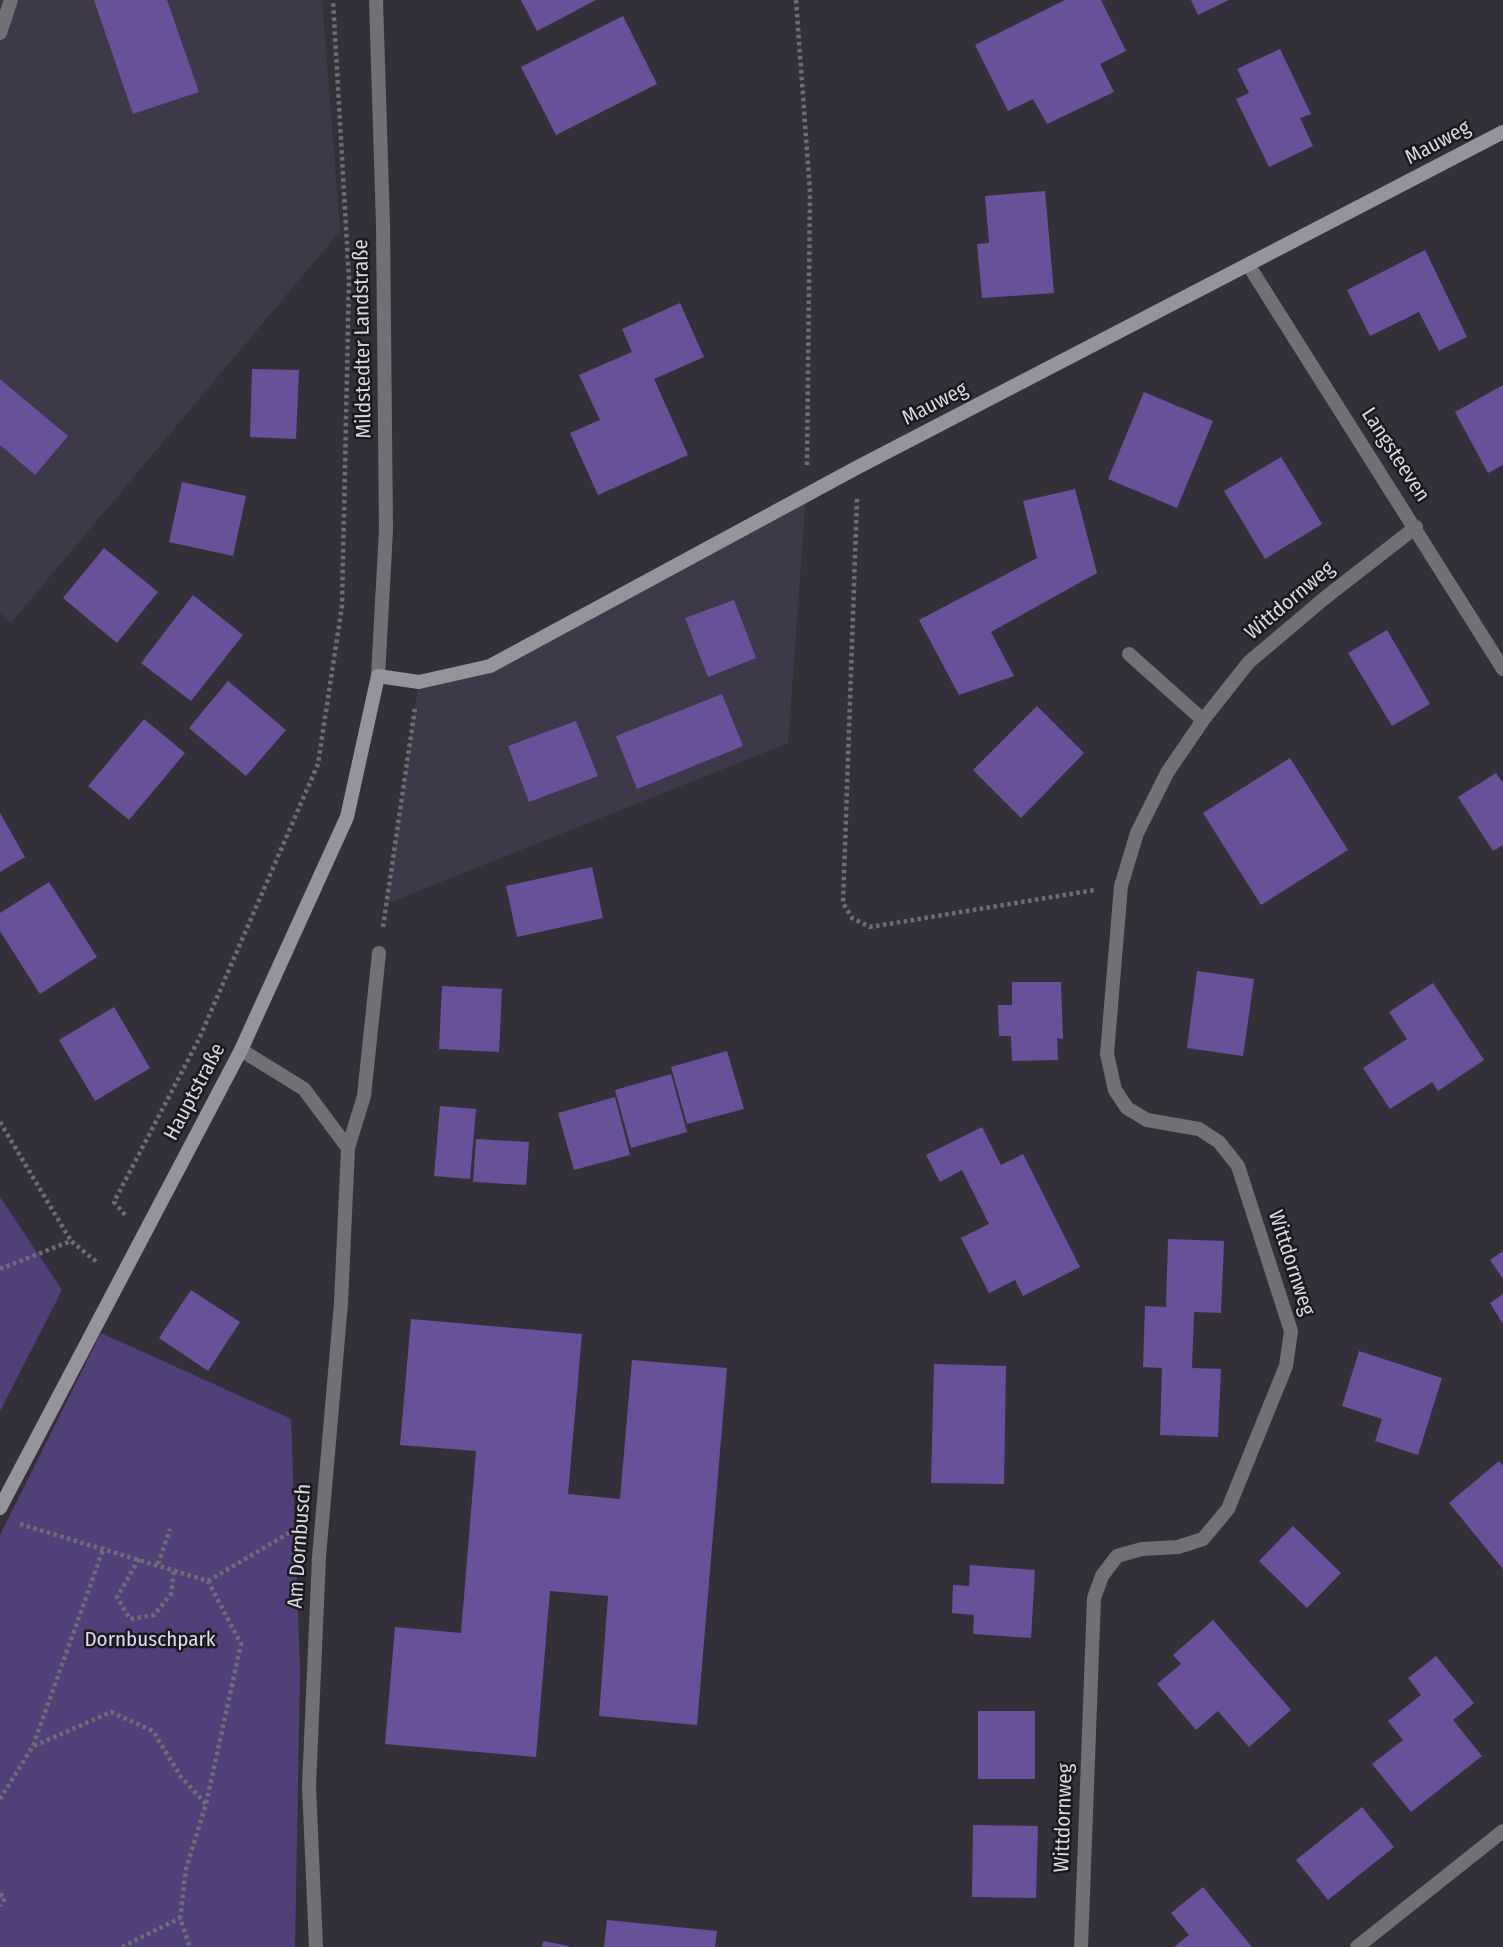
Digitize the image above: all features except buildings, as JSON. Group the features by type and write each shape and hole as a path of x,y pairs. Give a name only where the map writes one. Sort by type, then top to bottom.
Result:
{"street":[{"path":"0,33 11,0"},
{"name":"Mildstedter Landstraße","path":"376,0 383,224 386,530 378,677"},
{"name":"Mauweg","path":"378,677 419,682 490,666 858,467 1503,132"},
{"name":"Langsteeven","path":"1249,266 1416,527 1503,669"},
{"name":"Wittdornweg","path":"1081,1947 1094,1598 1102,1576 1117,1556 1142,1549 1178,1548 1203,1539 1228,1508 1286,1366 1290,1331 1238,1166 1219,1142 1199,1129 1147,1120 1127,1108 1115,1090 1107,1054 1121,886 1143,821 1167,773 1203,720 1248,663 1325,597 1416,527"},
{"path":"1129,654 1203,720"},
{"name":"Hauptstraße","path":"0,1508 241,1050 346,817 378,677"},
{"name":"Am Dornbusch","path":"317,1947 309,1786 322,1513 341,1303 348,1148 364,1096 379,953"},
{"path":"241,1050 304,1089 348,1148"},
{"path":"1357,1947 1503,1830"}],"path":[{"path":"142,1236 114,1202 200,1039 318,764 342,606 349,293 333,0"},
{"path":"796,0 810,192 807,494"},
{"path":"858,467 843,903 852,918 870,926 1121,886"},
{"path":"379,953 419,682"},
{"path":"0,1122 71,1241 120,1281"},
{"path":"0,1269 71,1241"},
{"path":"208,1581 322,1513"},
{"path":"13,1522 104,1547 208,1581 241,1644 206,1804 186,1869 180,1918 190,1947"},
{"path":"158,1564 170,1529"},
{"path":"0,1799 33,1746 104,1547"},
{"path":"139,1559 117,1597 130,1619 154,1615 171,1594 174,1570"},
{"path":"33,1746 111,1712 153,1731 181,1777 206,1804"},
{"path":"0,1894 5,1898 0,1906"},
{"path":"122,1947 180,1918"}],"shaded area":[{"path":"0,0 322,0 340,231 11,623 0,613"},
{"path":"806,494 788,743 386,904 419,682 490,666"}],"green space":[{"path":"0,1197 62,1290 0,1411"},
{"name":"Dornbuschpark","path":"101,1333 291,1419 300,1671 295,1947 0,1947 0,1535"}]}
